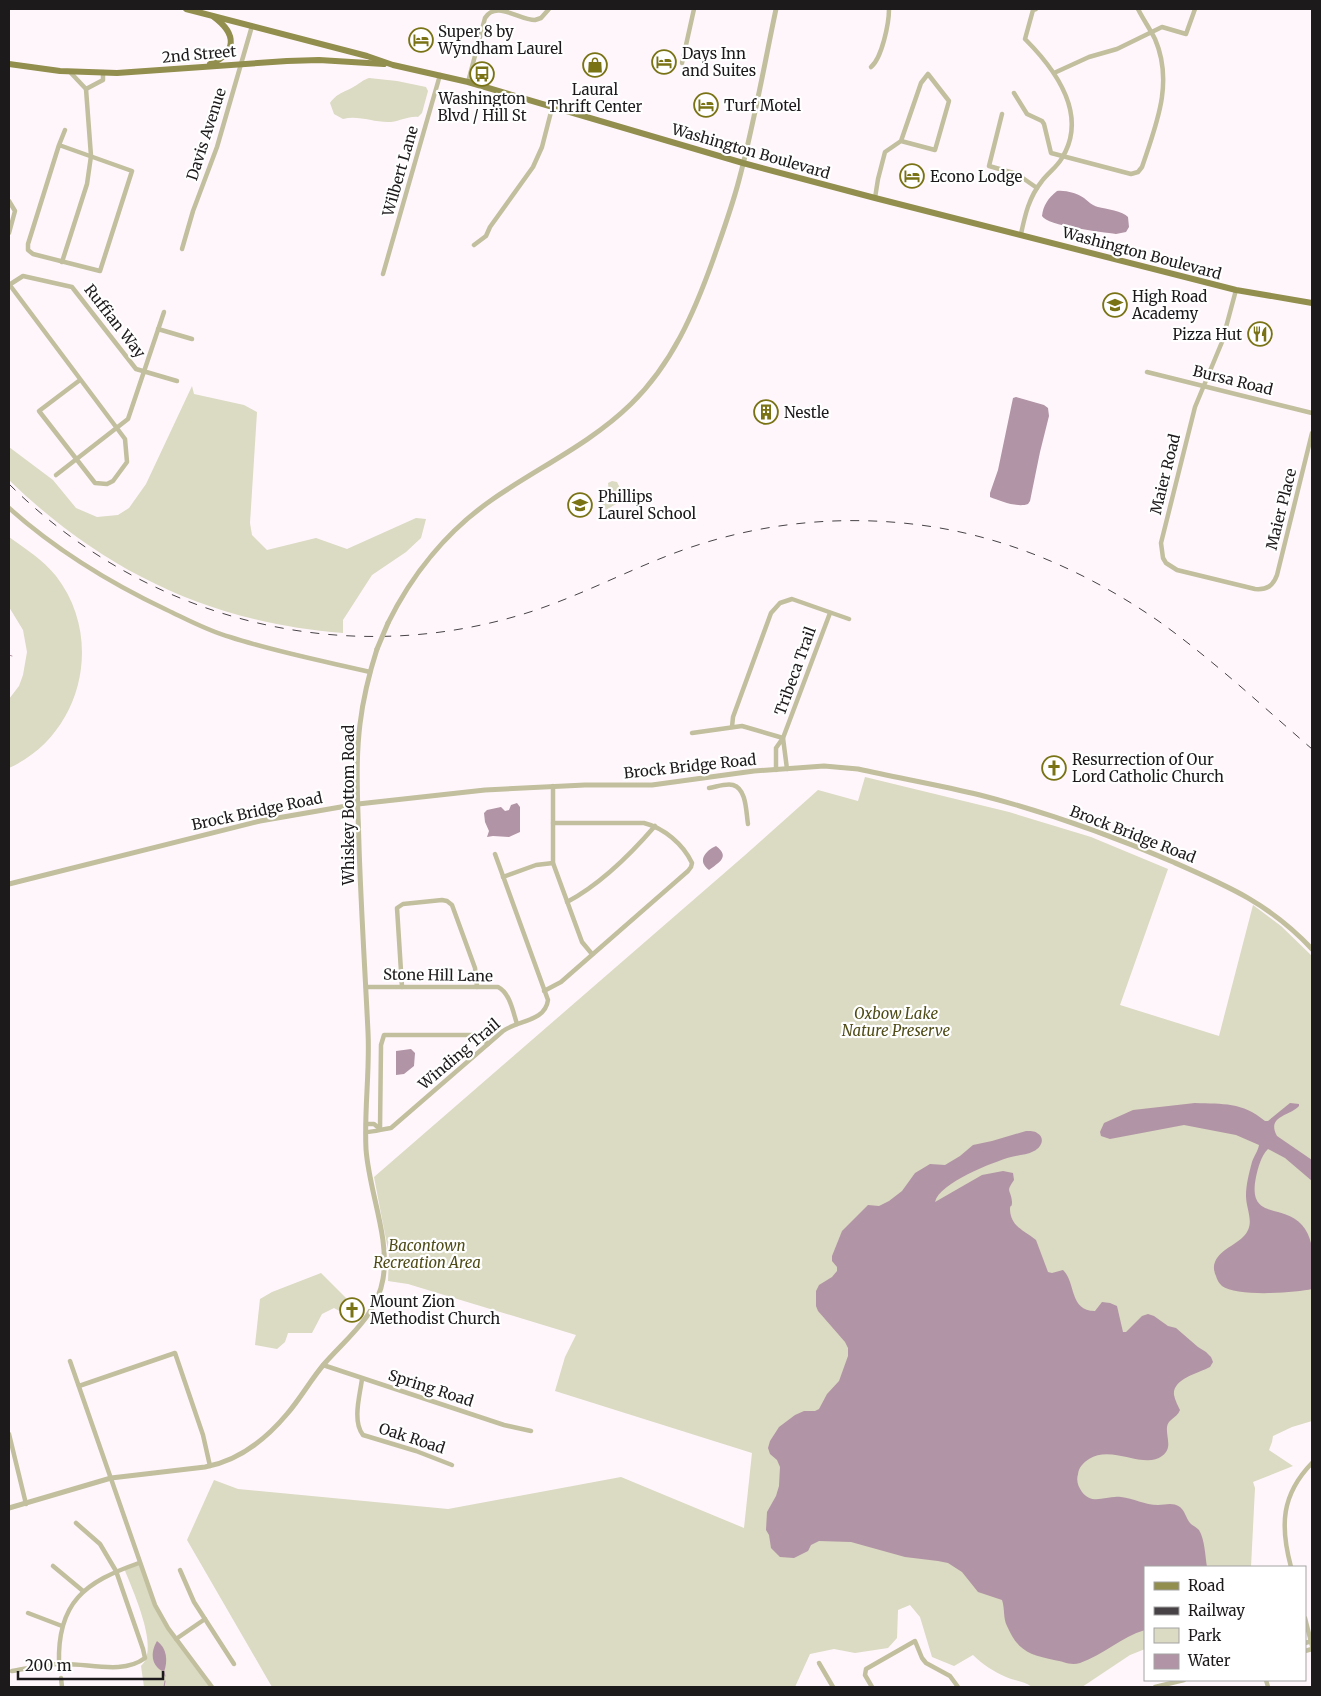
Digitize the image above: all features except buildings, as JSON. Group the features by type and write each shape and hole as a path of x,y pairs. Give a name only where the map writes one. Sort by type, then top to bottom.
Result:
{"main road":[{"name":"Washington Boulevard","path":"186,9 393,65 468,82 743,163 875,198 1236,290 1312,303"},
{"path":"204,67 224,58 230,45 228,29 212,15"},
{"name":"2nd Street","path":"9,64 70,72 138,72 242,63 319,60 393,65"}],"street":[{"path":"468,82 484,18 489,13 500,10 530,20 539,19 549,9"},
{"path":"682,63 694,9"},
{"name":"Whiskey Bottom Road","path":"9,1508 111,1478 210,1466 238,1455 260,1439 288,1412 324,1365 368,1316 379,1296 383,1280 384,1252 368,1166 366,1132 369,1053 358,804 360,726 370,672 377,649 388,623 413,579 436,550 460,526 492,499 599,432 630,405 653,378 679,341 695,308 725,224 743,163 776,9"},
{"path":"871,67 875,64 880,54 889,9"},
{"path":"1021,234 1029,202 1037,188 1063,157 1071,136 1072,116 1067,98 1054,73 1025,39 1033,10 1036,9"},
{"path":"1014,93 1026,114 1042,121 1044,124 1050,150 1054,154 1132,174 1141,170 1163,98 1164,81 1161,61 1151,32 1138,9"},
{"path":"1054,73 1089,56 1117,49 1162,27 1186,34 1195,9"},
{"name":"Davis Avenue","path":"182,249 217,147 252,26"},
{"path":"62,262 87,184 91,156 86,89 70,72"},
{"path":"86,89 103,80 103,72"},
{"path":"875,198 885,152 901,141 921,82 928,74 949,101 935,150 901,141"},
{"name":"Wilbert Lane","path":"383,274 440,75"},
{"path":"474,245 486,236 490,227 533,167 542,147 552,108"},
{"path":"1002,114 989,166 1017,174 1037,188"},
{"path":"60,145 132,171 100,271 33,254 28,247 60,145 65,130"},
{"path":"9,201 15,211 9,233"},
{"name":"Ruffian Way","path":"9,284 23,276 72,287 136,369 144,371"},
{"path":"9,284 125,439 127,462 113,481 107,484 95,483 39,411 80,380"},
{"name":"Maier Road","path":"1236,290 1222,342 1195,407 1170,501 1161,543 1162,554 1166,563 1177,570 1255,589 1269,588"},
{"path":"56,475 124,423 130,414 164,312"},
{"path":"158,329 192,339"},
{"path":"144,371 177,381"},
{"name":"Bursa Road","path":"1147,372 1312,413"},
{"name":"Maier Place","path":"1269,588 1277,575 1312,433"},
{"path":"9,508 56,547 102,576 202,627 254,645 370,672"},
{"path":"732,726 733,717 774,608 786,599 792,598 848,619"},
{"name":"Tribeca Trail","path":"776,770 776,748 783,738 830,613"},
{"path":"692,733 732,726 754,729 783,738"},
{"name":"Tribeca Trail","path":"783,738 787,769"},
{"name":"Brock Bridge Road","path":"9,884 260,821 358,804 452,792 553,786 652,785 733,774 824,766 858,769 980,795 1098,831 1243,894 1271,912 1312,949"},
{"path":"733,774 734,786"},
{"path":"553,786 553,863 582,942 592,954"},
{"path":"708,788 734,786 741,791 748,824"},
{"path":"544,990 561,982 691,867 692,863 690,858 667,832 644,822 553,823"},
{"path":"567,902 597,884 655,826"},
{"name":"Winding Trail","path":"366,1132 391,1128 505,1029 542,1014 545,1010 548,1000 495,854"},
{"path":"503,876 536,865 553,863"},
{"path":"402,987 397,908 403,904 442,900 447,901 452,906 475,968 477,987"},
{"name":"Stone Hill Lane","path":"366,987 498,987 508,997 517,1024"},
{"path":"380,1129 382,1045 384,1035 476,1035 482,1037 488,1044"},
{"path":"366,1124 374,1124 380,1129"},
{"path":"79,1386 175,1353 203,1434 210,1466"},
{"path":"70,1361 155,1605 168,1628 212,1687"},
{"name":"Spring Road","path":"324,1365 504,1425 531,1431"},
{"name":"Oak Road","path":"362,1378 357,1420 363,1435 416,1451 452,1465"},
{"path":"9,1434 26,1504"},
{"path":"1291,1566 1284,1537 1285,1512 1293,1488 1312,1463"},
{"path":"12,1670 80,1663 120,1667 138,1663 145,1658 116,1571 100,1544 76,1523"},
{"path":"59,1664 62,1626 83,1592 104,1576 139,1563"},
{"path":"53,1566 83,1592"},
{"path":"180,1570 194,1602 234,1664"},
{"path":"28,1613 62,1626"},
{"path":"176,1639 204,1618"},
{"path":"1306,1622 1312,1644"},
{"path":"872,1687 865,1675 866,1669 915,1641 926,1664 950,1676 958,1687"},
{"path":"819,1663 833,1687"},
{"path":"61,1678 62,1687"},
{"path":"1155,1687 1180,1681"}],"green space":[{"path":"369,78 426,87 428,91 422,113 418,117 391,122 355,118 343,119 334,114 330,103 333,99"},
{"path":"192,386 194,394 244,405 257,412 250,523 252,535 267,550 316,538 347,549 416,518 426,519 421,538 406,552 372,575 343,620 343,633 295,627 248,618 204,604 162,587 121,566 82,541 9,480 9,447 53,480 76,508 97,517 118,515 129,508 146,484"},
{"path":"612,481 617,482 623,494 621,498 614,501 616,504 606,510 599,499 609,492 608,483"},
{"path":"9,537 28,550 56,576 71,601 80,628 82,656 78,683 69,709 54,733 34,753 9,768 9,699 19,686 27,652 23,630 9,607"},
{"name":"Oxbow Lake Nature Preserve","path":"865,777 1009,812 1091,837 1168,869 1120,1005 1219,1036 1253,905 1281,926 1312,956 1312,1421 1292,1427 1273,1436 1269,1450 1293,1466 1253,1482 1255,1488 1251,1566 1144,1566 1144,1649 1130,1655 1082,1687 1032,1687 984,1665 973,1655 954,1666 932,1657 920,1617 910,1605 898,1610 897,1638 888,1648 855,1653 834,1649 810,1654 795,1687 272,1687 187,1540 214,1480 238,1489 448,1509 621,1477 744,1528 752,1453 555,1391 565,1357 576,1335 408,1284 388,1281 389,1255 374,1177 818,790 858,801"},
{"path":"321,1273 349,1301 343,1313 334,1308 322,1314 312,1333 288,1333 285,1342 277,1349 255,1345 260,1299 272,1292"},
{"path":"139,1563 160,1616 212,1687 144,1687 141,1666 146,1658 148,1647 147,1633 124,1568"}],"water":[{"path":"1057,191 1074,193 1096,206 1126,215 1129,227 1126,232 1116,234 1076,228 1046,220 1042,216 1045,206"},
{"path":"1016,397 1044,405 1048,408 1049,416 1030,501 1024,505 1009,504 990,497 998,470 1013,398"},
{"path":"517,803 520,807 520,832 509,837 487,837 489,831 484,813 487,810 501,807 505,811 509,810 511,805"},
{"path":"716,846 723,857 709,870 703,863 704,856"},
{"path":"411,1049 415,1053 414,1066 404,1074 396,1075 396,1051"},
{"path":"1195,1103 1240,1107 1265,1121 1268,1121 1290,1103 1299,1104 1295,1109 1277,1120 1274,1129 1277,1136 1312,1160 1312,1181 1285,1158 1268,1149 1263,1155 1259,1166 1255,1191 1257,1200 1262,1206 1294,1218 1307,1232 1313,1256 1312,1289 1280,1293 1240,1292 1222,1286 1215,1274 1214,1265 1218,1257 1241,1239 1248,1230 1250,1218 1246,1200 1247,1188 1252,1162 1259,1145 1236,1135 1184,1125 1110,1139 1101,1136 1100,1132 1104,1123 1133,1110"},
{"path":"1032,1131 1040,1135 1042,1143 1037,1150 1014,1156 968,1174 946,1188 935,1202 982,1175 1003,1171 1013,1173 1014,1180 1009,1189 1012,1202 1010,1210 1013,1221 1019,1228 1036,1240 1048,1272 1052,1273 1063,1270 1067,1275 1074,1295 1081,1306 1087,1310 1095,1311 1102,1302 1117,1306 1123,1332 1126,1332 1142,1316 1148,1314 1154,1316 1168,1326 1176,1328 1206,1352 1213,1362 1210,1367 1193,1374 1177,1385 1174,1397 1180,1410 1168,1424 1168,1446 1162,1456 1155,1460 1146,1460 1108,1454 1098,1455 1082,1465 1077,1479 1078,1486 1082,1492 1091,1498 1121,1497 1153,1505 1172,1504 1180,1507 1190,1523 1201,1534 1207,1566 1144,1566 1144,1630 1128,1637 1088,1660 1076,1664 1045,1658 1025,1650 1015,1641 1007,1626 1002,1600 978,1592 962,1572 948,1563 905,1557 851,1542 819,1541 811,1545 808,1551 794,1558 780,1557 771,1548 769,1535 766,1530 767,1512 779,1486 780,1467 777,1460 770,1454 768,1448 770,1441 779,1427 795,1415 804,1411 819,1409 827,1394 839,1381 848,1356 848,1348 845,1342 818,1311 816,1306 816,1291 819,1285 832,1277 837,1271 837,1267 832,1261 832,1256 842,1231 868,1205 879,1206 889,1201 902,1191 915,1173 930,1164 945,1165 973,1145"},
{"path":"157,1641 163,1647 166,1655 164,1672 156,1666 153,1659 153,1650"}],"waterway":[{"path":"164,1672 165,1676"},
{"path":"164,1687 165,1681"}],"railway":[{"path":"9,484 63,531 123,570 186,600 253,622 321,634 392,636 462,629 551,605 672,554 704,543 736,534 769,528 801,523 868,521 934,527 964,533 1022,550 1051,561 1132,603 1197,650 1312,749"}],"place":[{"name":"Super 8 by Wyndham Laurel","path":"421,40"},
{"name":"Days Inn and Suites","path":"664,62"},
{"name":"Laural Thrift Center","path":"595,65"},
{"name":"Washington Blvd / Hill St","path":"482,74"},
{"name":"Turf Motel","path":"706,105"},
{"name":"Econo Lodge","path":"912,176"},
{"name":"High Road Academy","path":"1115,305"},
{"name":"Pizza Hut","path":"1260,334"},
{"name":"Nestle","path":"766,412"},
{"name":"Phillips Laurel School","path":"580,505"},
{"name":"Resurrection of Our Lord Catholic Church","path":"1054,768"},
{"name":"Mount Zion Methodist Church","path":"352,1310"}],"park label":[{"name":"Bacontown Recreation Area","path":"427,1254"}]}
